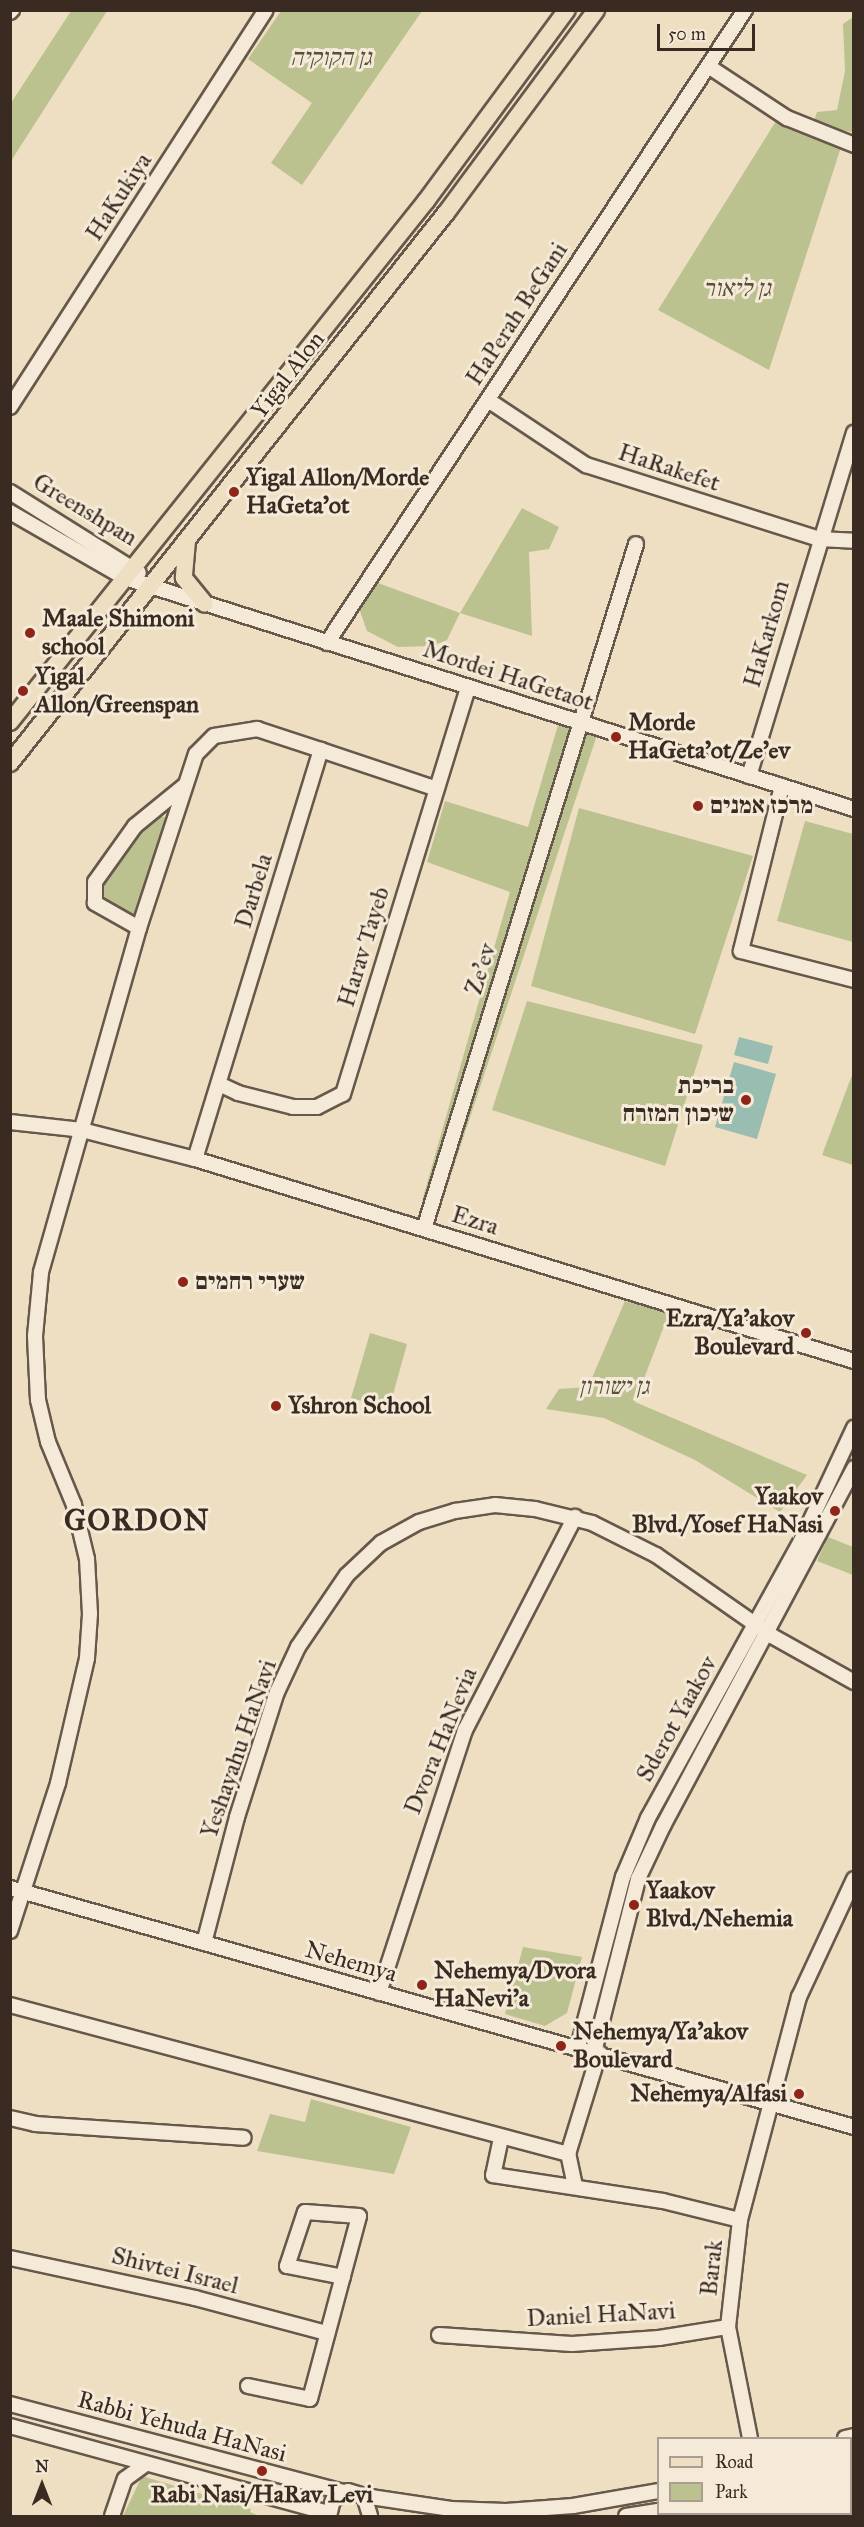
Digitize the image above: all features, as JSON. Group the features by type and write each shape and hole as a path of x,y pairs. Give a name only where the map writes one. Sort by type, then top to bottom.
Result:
{"main road":[{"name":"Yigal Alon","path":"10,722 426,201 567,10"},
{"name":"Yigal Alon","path":"10,763 446,213 596,10"},
{"path":"187,541 184,578 205,604"}],"street":[{"name":"HaKukiya","path":"10,407 266,10"},
{"name":"HaPerah BeGani","path":"327,643 745,10"},
{"path":"708,66 786,118 854,145"},
{"name":"HaRakefet","path":"488,400 586,465 819,539 854,541"},
{"name":"HaKarkom","path":"749,776 819,539 854,433"},
{"name":"Greenshpan","path":"10,492 149,586"},
{"name":"Greenshpan","path":"10,512 129,572"},
{"name":"Ze'ev","path":"424,1229 636,544"},
{"name":"Mordei HaGetaot","path":"149,586 854,809"},
{"name":"Harav Tayeb","path":"219,1084 238,1093 292,1107 317,1107 343,1094 435,788 468,688"},
{"path":"10,1931 25,1892 58,1783 87,1658 90,1614 87,1559 74,1505 48,1442 34,1375 41,1272 139,928 183,786 204,743 226,731 256,729 435,788"},
{"name":"Darbela","path":"195,1159 321,750"},
{"path":"139,928 95,903 95,882 135,826 183,786"},
{"path":"782,786 741,951 854,980"},
{"path":"10,1122 82,1130"},
{"name":"Ezra","path":"82,1130 195,1159 854,1361"},
{"name":"Sderot Yaakov","path":"568,2154 596,2052 638,1880 854,1428"},
{"name":"Sderot Yaakov","path":"578,2047 627,1867 648,1818 854,1468"},
{"name":"Yeshayahu HaNavi","path":"204,1943 237,1817 277,1692 298,1647 347,1575 381,1543 420,1522 455,1511 495,1505 575,1517 656,1556 760,1628 854,1682"},
{"name":"Dvora HaNevia","path":"379,1993 465,1730 575,1517"},
{"name":"Barak","path":"750,2437 729,2327 740,2220 767,2104 799,1997 854,1879"},
{"name":"Nehemya","path":"10,1888 596,2052 767,2104 854,2127"},
{"path":"10,2005 501,2138 568,2154 575,2186"},
{"path":"10,2118 35,2124 244,2138"},
{"path":"501,2138 493,2175 575,2186 740,2220"},
{"path":"248,2386 310,2399 327,2332 343,2277 359,2216 305,2212 286,2266 343,2277"},
{"name":"Shivtei Israel","path":"10,2258 184,2295 327,2332"},
{"name":"Daniel HaNavi","path":"439,2335 572,2344 659,2338 729,2327"},
{"name":"Rabbi Yehuda HaNasi","path":"10,2404 343,2492 451,2509 506,2511 573,2506 657,2491"},
{"name":"Rabbi Yehuda HaNasi","path":"10,2426 329,2515"},
{"path":"112,2517 125,2479 144,2465"},
{"path":"329,2515 333,2500 343,2492"},
{"path":"364,2496 370,2517"},
{"path":"626,2517 657,2511"}],"green space":[{"path":"71,11 107,11 11,161 11,103"},
{"name":"גן הקוקיה","path":"281,11 422,11 302,185 271,163 312,103 248,59"},
{"path":"853,17 854,129 852,132 813,124 817,112 837,110 845,71 843,24"},
{"name":"גן ליאור","path":"776,121 842,144 769,370 658,310"},
{"path":"522,508 559,527 549,549 529,552 532,636 460,613"},
{"path":"378,583 460,613 447,640 432,646 398,647 367,631 359,608"},
{"path":"558,725 597,735 439,1211 422,1201 510,892 427,862 445,801 528,827"},
{"path":"579,808 753,856 695,1034 531,986"},
{"path":"153,814 168,818 135,917 105,901 101,885"},
{"path":"805,821 853,834 853,942 777,921"},
{"path":"527,1001 703,1045 665,1166 492,1110"},
{"path":"853,1075 853,1165 822,1155"},
{"name":"גן ישורון","path":"625,1301 669,1313 635,1402 807,1475 780,1512 695,1460 604,1418 546,1409 559,1389 588,1387"},
{"path":"370,1333 407,1344 389,1409 351,1398"},
{"path":"828,1537 853,1547 853,1575 817,1561"},
{"path":"523,1947 582,1957 567,2013 545,2026 505,2014"},
{"path":"311,2099 411,2127 394,2174 257,2151 270,2114 305,2122"},
{"path":"853,2471 853,2516 673,2516 852,2515"},
{"path":"142,2476 251,2509 250,2512 259,2516 123,2516"}],"water":[{"path":"739,1037 773,1046 768,1064 734,1055"},
{"name":"בריכת שיכון המזרח","path":"734,1062 776,1074 757,1139 715,1127"}],"place":[{"name":"Yigal Allon/Morde HaGeta'ot","path":"234,492"},
{"name":"Maale Shimoni school","path":"30,633"},
{"name":"Yigal Allon/Greenspan","path":"23,691"},
{"name":"Morde HaGeta'ot/Ze'ev","path":"616,737"},
{"name":"מרכז אמנים","path":"698,806"},
{"name":"בריכת שיכון המזרח","path":"746,1100"},
{"name":"שערי רחמים","path":"183,1282"},
{"name":"Ezra/Ya'akov Boulevard","path":"806,1333"},
{"name":"Yshron School","path":"276,1406"},
{"name":"Yaakov Blvd./Yosef HaNasi","path":"835,1511"},
{"name":"Yaakov Blvd./Nehemia","path":"634,1905"},
{"name":"Nehemya/Dvora HaNevi'a","path":"422,1985"},
{"name":"Nehemya/Ya'akov Boulevard","path":"561,2046"},
{"name":"Nehemya/Alfasi","path":"799,2094"},
{"name":"Rabi Nasi/HaRav Levi","path":"262,2471"}],"district":[{"name":"GORDON","path":"137,1520"}]}
